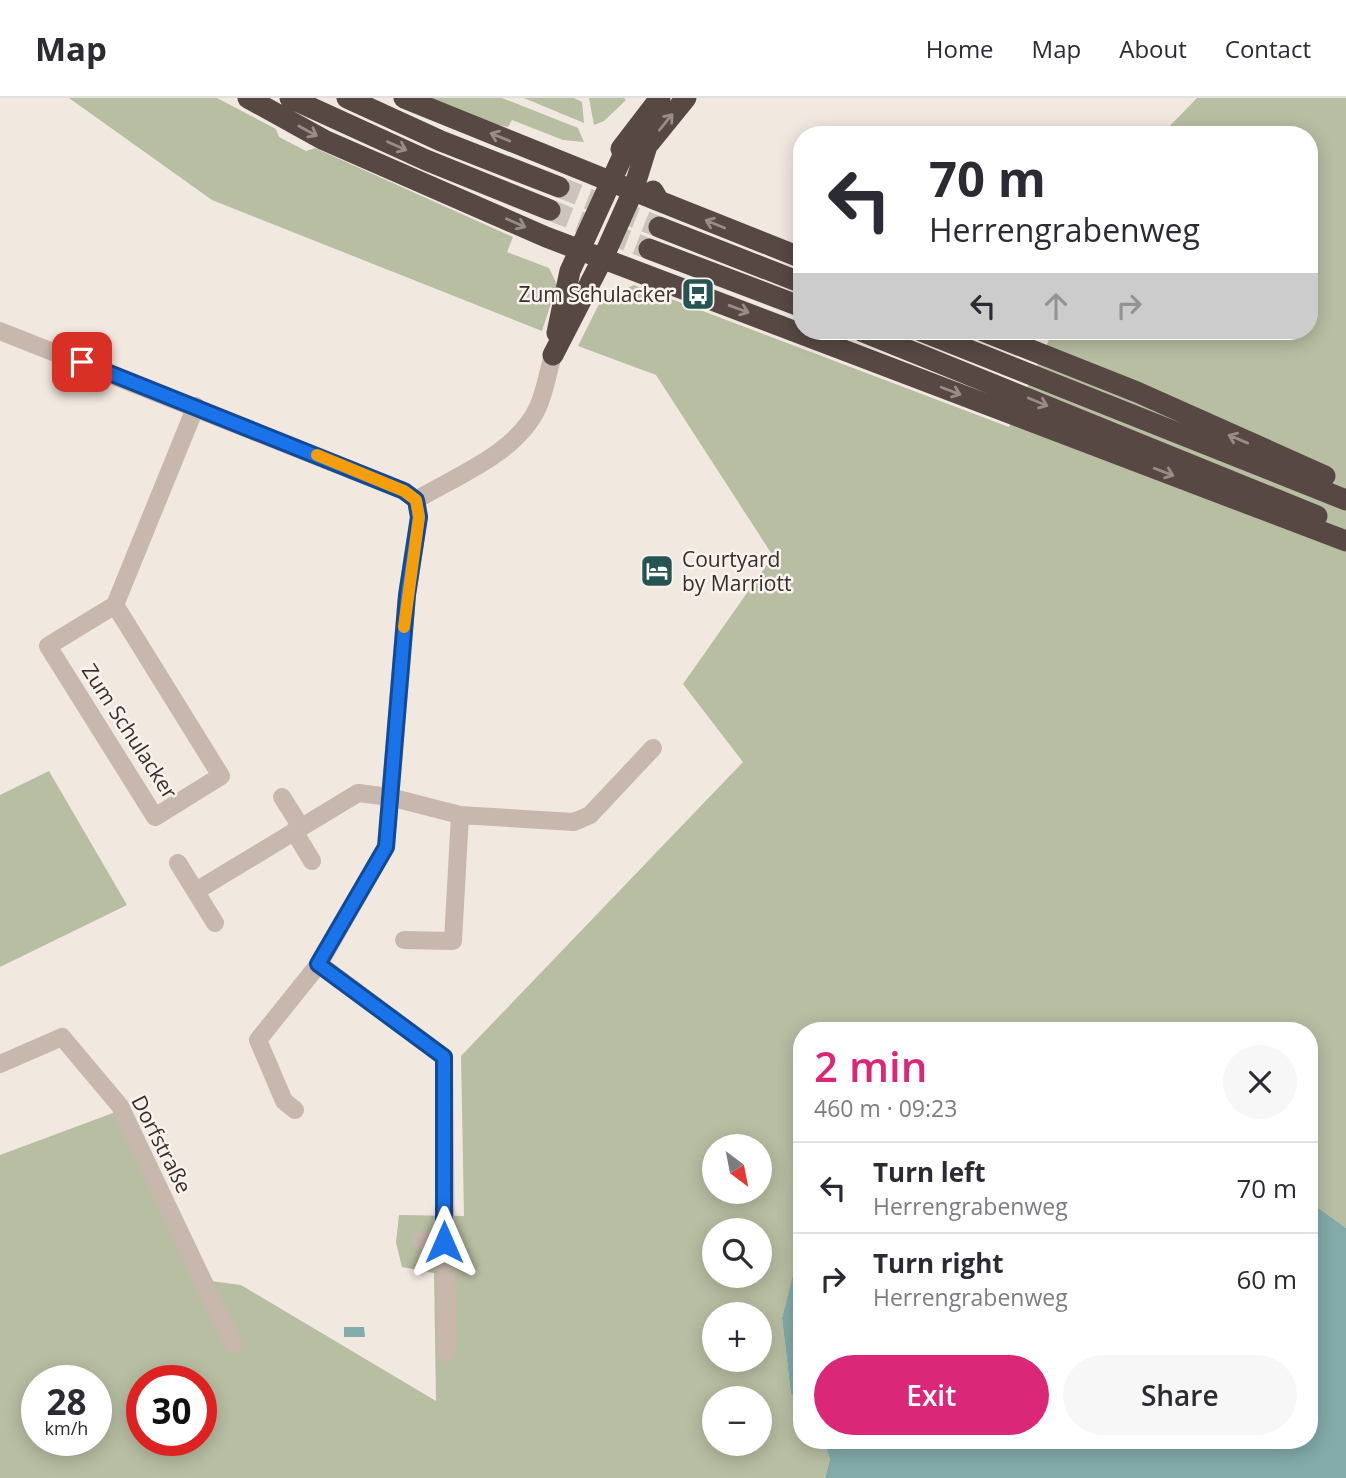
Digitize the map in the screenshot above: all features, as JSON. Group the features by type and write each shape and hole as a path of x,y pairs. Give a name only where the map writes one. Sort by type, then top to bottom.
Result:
{"highway":[{"path":"248,98 324,140 552,239 591,245 629,268 793,330"},
{"path":"290,98 426,160 550,210"},
{"path":"347,98 441,141 559,187"},
{"path":"404,98 579,170 620,201"},
{"path":"553,355 570,271 620,201 638,143 660,98"},
{"path":"579,170 612,158 638,143 686,98"},
{"path":"638,143 648,182 659,201"},
{"path":"553,355 592,280 591,245 597,208 620,201 659,201 793,254"},
{"path":"659,227 793,279"},
{"path":"552,239 563,249 570,271"},
{"path":"649,249 793,304"},
{"path":"592,280 614,268 629,268"},
{"path":"818,340 1346,541"},
{"path":"883,340 1346,528"},
{"path":"945,340 1346,500"},
{"path":"1006,340 1137,392 1346,485"}],"street":[{"path":"0,331 197,406 404,491 416,500 419,517 407,595 386,847 318,964 258,1040 284,1101 295,1110"},
{"path":"416,500 505,448 525,429 539,404 553,355"},
{"path":"115,605 197,406"},
{"name":"Zum Schulacker","path":"115,605 221,776 155,817 48,646 115,605"},
{"path":"196,891 358,793 390,797 460,815 574,822 590,815 653,748"},
{"path":"282,797 312,861"},
{"path":"404,940 453,941 460,815"},
{"path":"178,863 215,923"},
{"path":"318,964 444,1057 447,1352"},
{"name":"Dorfstraße","path":"0,1064 62,1037 103,1084 120,1106 233,1344"},
{"path":"421,1241 444,1242"}],"green space":[{"path":"69,98 217,98 276,129 279,137 306,151 315,148 513,237 507,252 549,268 557,285 542,331 212,200"},
{"path":"419,98 502,98 578,128 584,142 563,140 512,120 508,127 465,118"},
{"path":"524,98 574,98 582,102 584,123"},
{"path":"589,98 626,100 604,121 594,125"},
{"path":"1197,98 1346,98 1346,1228 1318,1208 1318,1022 793,1022 793,1274 782,1318 793,1396 793,1449 826,1449 830,1459 825,1478 0,1478 0,1155 121,1110 203,1280 241,1285 436,1401 434,1273 402,1267 396,1243 399,1215 464,1216 461,1056 743,762 683,684 773,556 656,375 578,346 601,300 634,285 1009,427 1049,340 1318,340 1318,126 1170,126"},
{"path":"49,771 127,905 0,967 0,795"}],"water":[{"path":"1318,1208 1346,1228 1346,1478 825,1478 830,1459 826,1449 1318,1449"},
{"path":"793,1274 793,1396 791,1394 782,1318"},
{"path":"344,1327 364,1327 365,1337 344,1337"}],"tunnel":[{"path":"559,187 659,227"},
{"path":"550,210 649,249"}],"slow traffic":[{"path":"317,455 404,491 416,500 419,517 404,627"}],"place":[{"name":"Zum Schulacker","path":"698,294"},
{"name":"Courtyard by Marriott","path":"657,571"}],"route":[{"path":"82,362 404,491 416,500 419,517 407,595 386,847 365,888 318,964 444,1057 444,1242"}]}
